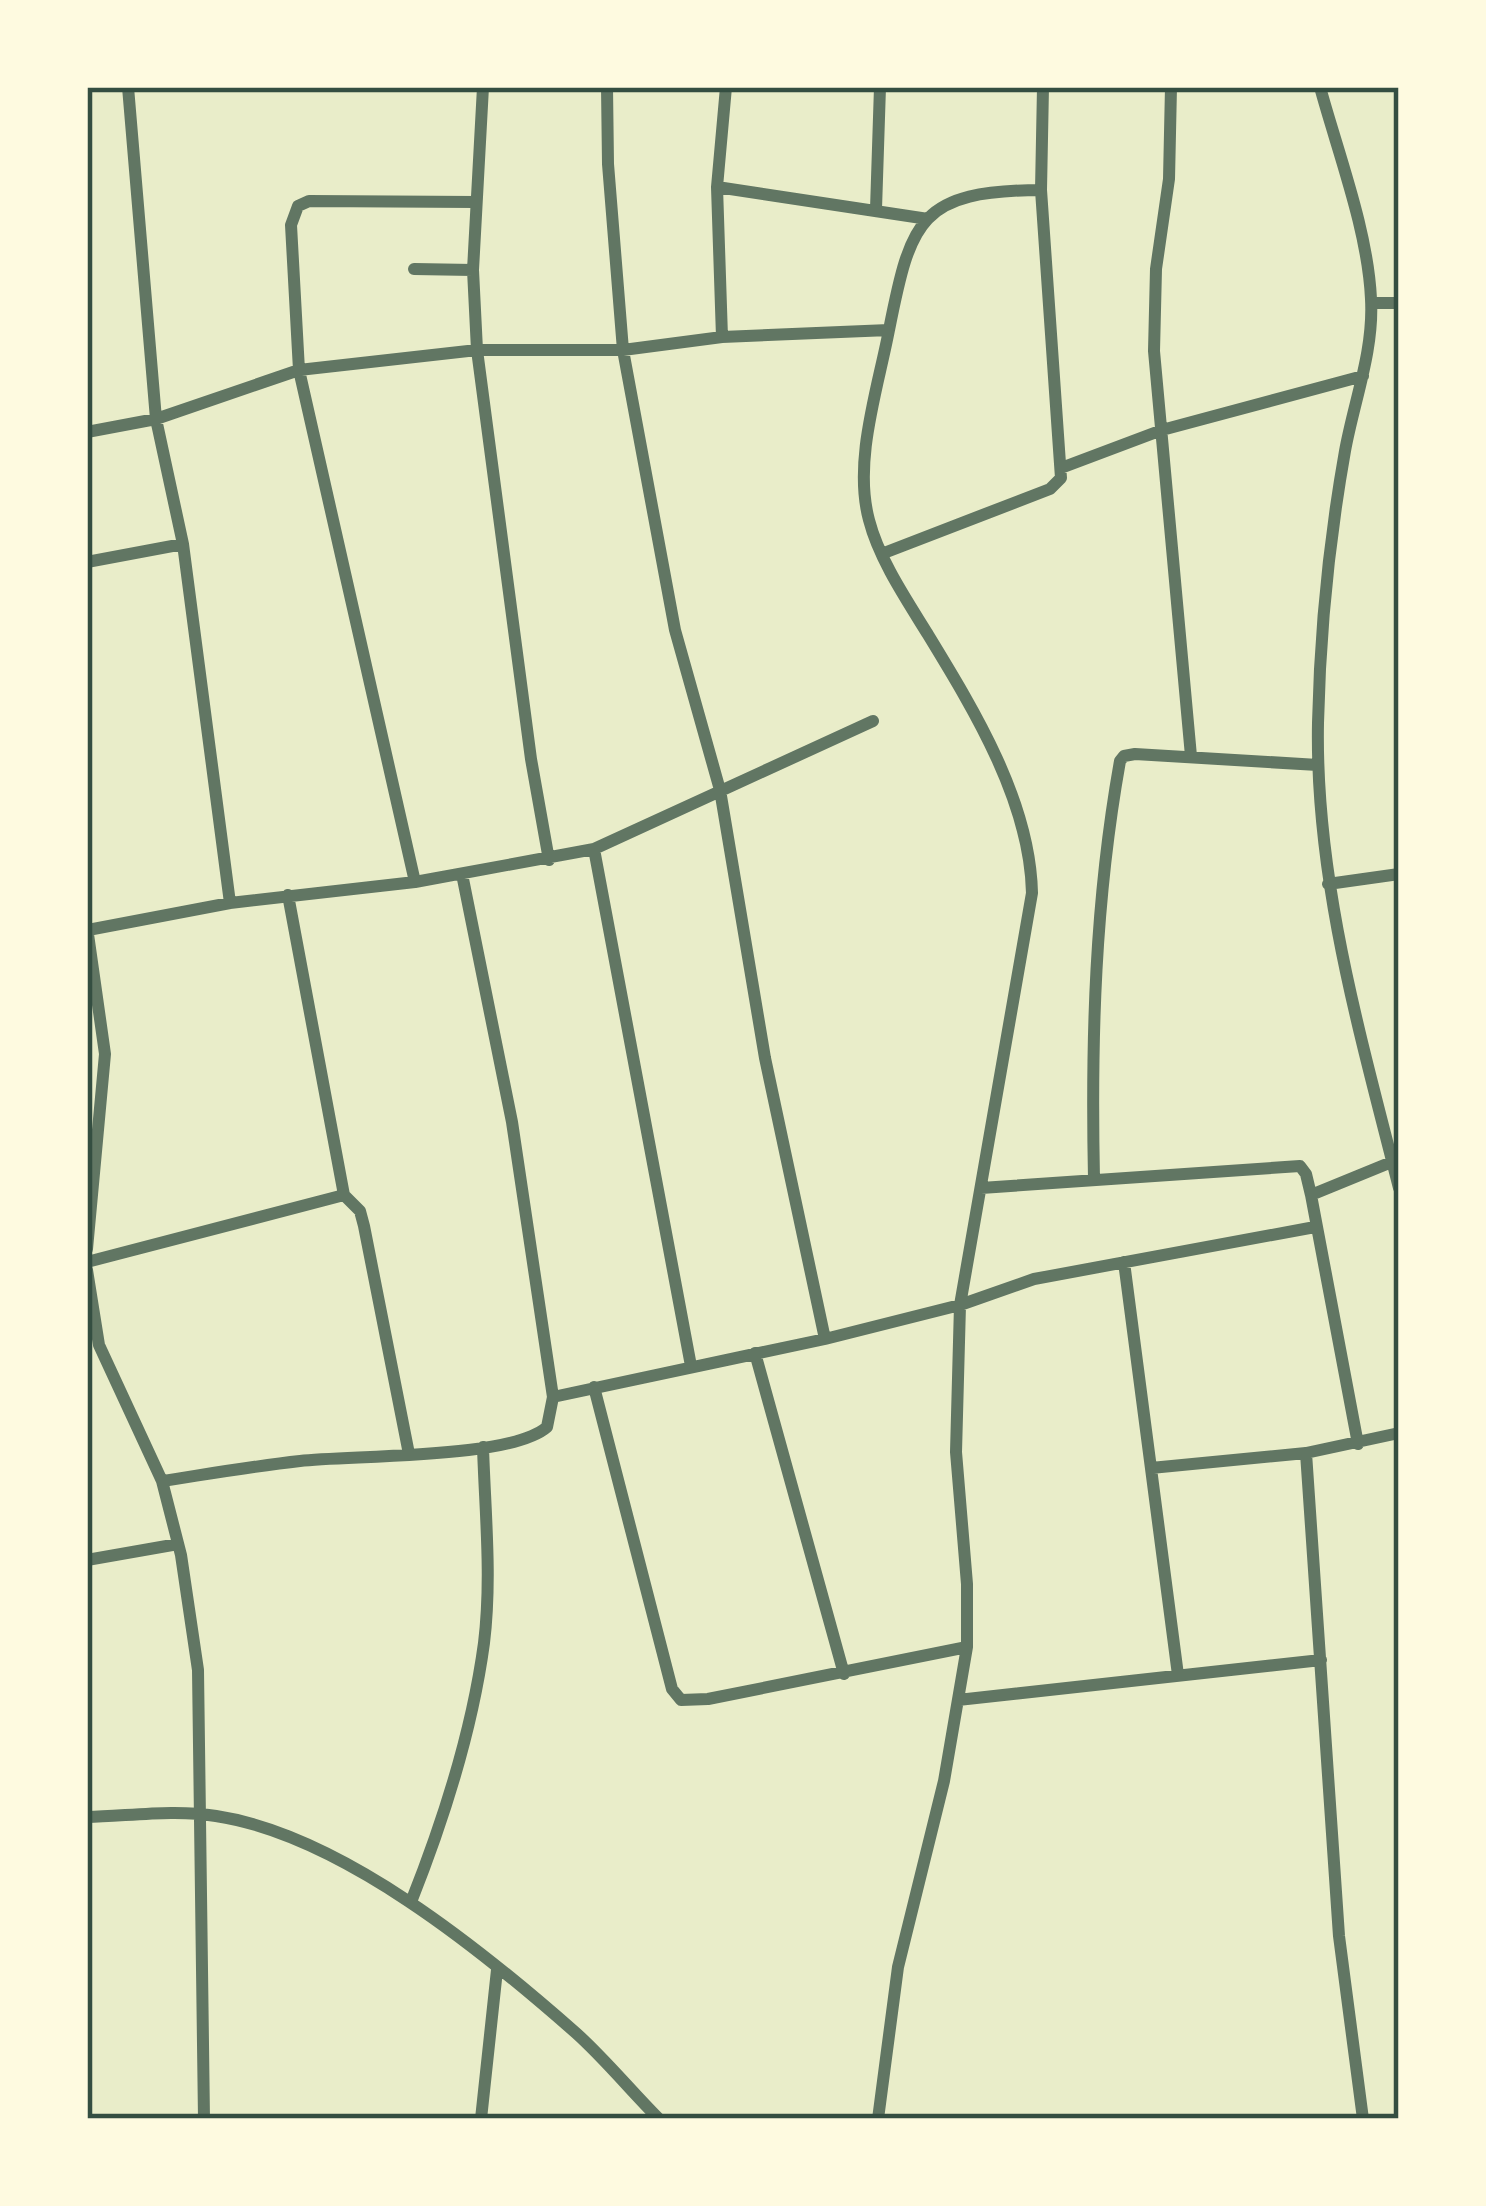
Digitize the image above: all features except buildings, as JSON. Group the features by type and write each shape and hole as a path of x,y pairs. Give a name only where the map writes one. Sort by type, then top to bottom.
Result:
{"street":[{"path":"128,87 156,419 183,544 230,903"},
{"path":"483,87 473,270 477,350 520,681 549,860"},
{"path":"608,87 608,164 623,350 675,630 720,790 765,1058 825,1340"},
{"path":"722,337 717,187 726,87"},
{"path":"876,209 880,87"},
{"path":"884,553 1050,490 1060,478 1041,190 1043,88 1055,87"},
{"path":"1171,87 1154,351 1191,756"},
{"path":"1320,87 1369,268 1372,303 1325,584 1318,805 1328,884 1399,1188"},
{"path":"717,187 928,219"},
{"path":"878,2119 898,1967 944,1781 967,1647 956,1452 960,1305 1032,893 1031,855 997,765 869,521 867,451 907,249 928,219 954,198 997,190 1041,190"},
{"path":"415,882 299,370 291,225 298,206 309,201 475,202"},
{"path":"414,269 473,270"},
{"path":"1372,303 1399,303"},
{"path":"89,428 156,419 299,370 477,350 623,350 722,337 889,330"},
{"path":"1061,468 1162,430 1363,376"},
{"path":"87,562 183,544"},
{"path":"87,1249 104,1054 88,934 230,903 415,882 594,849 873,721"},
{"path":"1094,1179 1096,927 1120,761 1135,754 1318,765"},
{"path":"594,849 691,1366"},
{"path":"162,1481 302,1461 483,1447 541,1433 547,1427 554,1396 512,1122 462,874"},
{"path":"1328,884 1399,874"},
{"path":"288,895 344,1195 360,1211 364,1226 409,1454"},
{"path":"1311,1195 1395,1160"},
{"path":"981,1188 1300,1166 1311,1195 1358,1444"},
{"path":"204,2119 198,1670 178,1544 162,1481 100,1345 87,1266 344,1195"},
{"path":"554,1396 825,1340 960,1305 1034,1279 1315,1227"},
{"path":"1124,1262 1178,1676"},
{"path":"755,1353 844,1674"},
{"path":"595,1388 672,1690 681,1700 693,1702 967,1647"},
{"path":"1151,1468 1306,1454 1399,1433"},
{"path":"411,1902 448,1799 484,1643 488,1583 483,1447"},
{"path":"1306,1454 1339,1936 1363,2119"},
{"path":"87,1560 178,1544"},
{"path":"958,1700 1321,1660"},
{"path":"87,1817 199,1814 279,1833 315,1848 411,1902 579,2036 659,2119"},
{"path":"481,2119 497,1970"}]}
